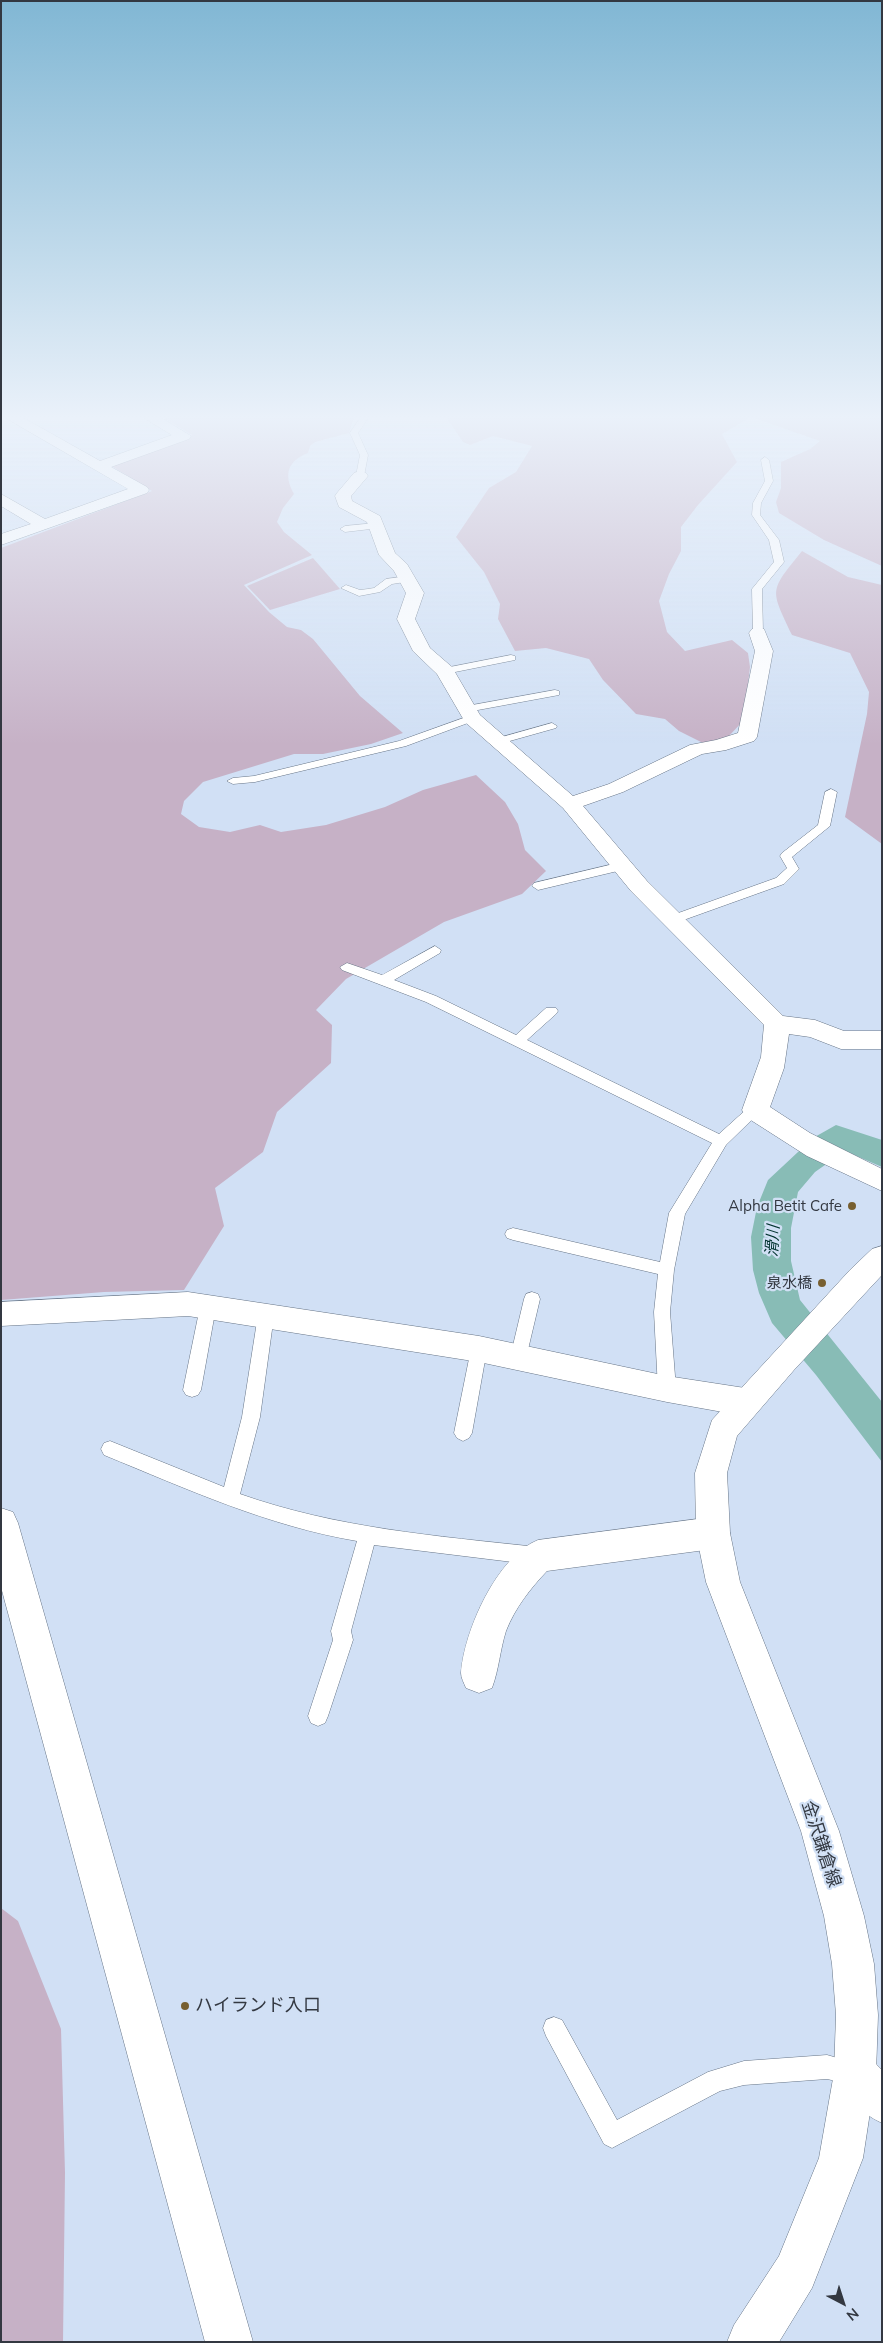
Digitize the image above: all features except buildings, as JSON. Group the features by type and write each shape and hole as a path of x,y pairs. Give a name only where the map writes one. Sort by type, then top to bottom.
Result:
{"street":[{"path":"1,540 40,526"},
{"path":"376,526 387,556 401,568 415,593 406,619 422,651 445,671 470,714 570,804 622,866 776,1023 815,1029 841,1040 882,1040"},
{"path":"570,804 616,788 697,750 719,746 748,737 764,651 758,633"},
{"path":"776,1023 776,1044 770,1073 755,1110 801,1141 882,1181"},
{"name":"金沢鎌倉線","path":"751,2342 796,2272 868,2087 857,2015 853,1964 844,1916 820,1831 723,1582 713,1533 710,1473 723,1430 783,1361 882,1257"},
{"path":"1,1314 188,1304 266,1314 479,1349 667,1389 746,1402"},
{"path":"1,1523 229,2342"},
{"path":"479,1675 489,1629 512,1584 538,1556 713,1533"}],"lane":[{"path":"345,529 372,526"},
{"path":"758,633 757,589 779,562 774,540 764,526"},
{"path":"346,588 359,592 368,592 377,590 388,581 408,580"},
{"path":"445,671 511,658"},
{"path":"233,781 256,779 302,766 402,744 470,714 555,694"},
{"path":"499,741 552,726"},
{"path":"674,919 780,881 793,869 786,856 824,826 831,792"},
{"path":"538,886 622,866"},
{"path":"382,981 435,950"},
{"path":"347,967 431,999 721,1141"},
{"path":"518,1041 551,1012"},
{"path":"667,1389 662,1312 666,1270 677,1213 721,1141 755,1110"},
{"path":"513,1234 666,1270"},
{"path":"518,1358 532,1299"},
{"path":"192,1390 208,1307"},
{"path":"230,1498 251,1417 266,1314"},
{"path":"463,1433 479,1349"},
{"path":"110,1449 271,1513 336,1530 538,1556"},
{"path":"318,1716 343,1640 341,1631 368,1534"},
{"path":"554,2028 612,2136 716,2080 744,2073 827,2067 868,2087"}],"shaded area":[{"path":"58,526 280,526 284,532 312,555 244,585 269,612 287,627 301,630 313,639 360,696 403,733 371,744 323,754 294,754 203,782 184,801 181,814 199,827 230,832 260,825 281,832 326,825 385,807 423,790 476,775 505,802 518,824 525,850 546,871 522,894 444,922 346,979 316,1010 332,1025 331,1063 277,1112 263,1152 215,1188 224,1226 184,1290 104,1292 1,1300 1,548"},
{"path":"463,526 682,526 681,551 669,574 659,601 667,632 685,651 732,640 748,653 750,667 744,720 727,738 707,745 679,731 665,719 636,714 603,680 589,659 546,648 515,651 498,619 500,604 484,572 456,537"},
{"path":"801,526 882,526 882,566 824,540"},
{"path":"802,551 848,577 882,585 882,844 845,817 867,714 869,692 850,653 792,635 777,599 776,591 783,575"},
{"path":"313,558 340,589 270,610 247,586"},
{"path":"1,1908 18,1921 61,2029 65,2173 63,2342 1,2342"}],"water":[{"name":"滑川","path":"836,1125 882,1140 882,1167 845,1151 815,1172 798,1192 791,1228 791,1261 800,1300 882,1402 882,1462 816,1375 772,1323 759,1293 753,1270 751,1237 757,1207 768,1180 813,1138"}],"place":[{"name":"Alpha Betit Cafe","path":"852,1206"},
{"name":"泉水橋","path":"822,1283"},
{"name":"ハイランド入口","path":"185,2006"}]}
